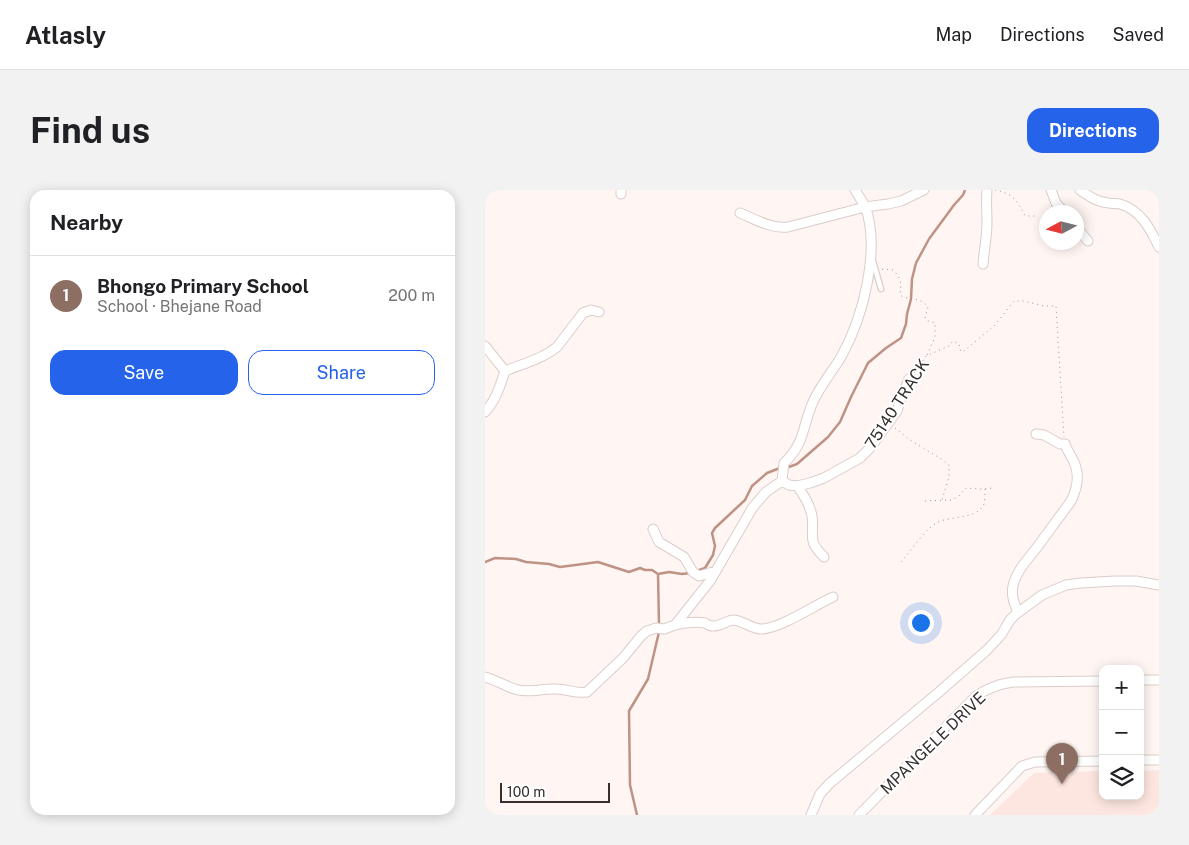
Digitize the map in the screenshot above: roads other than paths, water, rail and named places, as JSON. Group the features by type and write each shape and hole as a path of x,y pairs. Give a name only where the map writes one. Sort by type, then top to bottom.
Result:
{"street":[{"path":"675,625 716,571 753,507 783,472 801,441 813,401 841,356 856,325 866,292 870,259 870,233 865,206 855,190"},
{"path":"740,213 770,225 796,226 865,206 888,204 924,190"},
{"path":"983,264 987,234 987,190"},
{"path":"1051,190 1058,205"},
{"path":"1080,190 1089,197 1101,202 1120,204 1131,209 1142,218 1159,247"},
{"path":"1084,236 1088,241"},
{"path":"485,412 496,396 505,371 552,351 583,312 591,310 599,312"},
{"path":"485,346 505,371"},
{"name":"75140 TRACK","path":"797,486 824,478 860,458 870,448 897,411 909,379"},
{"path":"1018,612 1013,597 1015,580 1027,560 1071,501 1077,481 1074,461 1065,444 1060,444 1044,435 1036,434"},
{"path":"783,472 789,485 797,486 810,508 813,542 816,549 824,557"},
{"path":"653,528 659,542 685,557 693,572 699,576 716,571"},
{"path":"811,815 820,794 829,784 987,650 1018,612 1042,595 1066,585 1115,581 1159,585"},
{"path":"485,677 517,690 558,689 587,692 623,658 647,631 656,628 664,629 692,621 712,626 733,620 755,628 767,628 780,624 833,597"},
{"path":"1144,680 1159,680"},
{"name":"MPANGELE DRIVE","path":"859,815 976,696 986,689 999,684 1013,682 1099,681"},
{"path":"1144,760 1159,760"},
{"path":"975,815 1022,766 1035,762 1099,761"}],"lane":[{"path":"870,248 881,288"}],"waterway":[{"path":"786,468 797,464 828,437 840,422 868,363 901,338 906,324 916,263 929,239 965,190"},
{"path":"696,571 705,568 713,555 715,546 712,533 715,528 745,500 752,486 767,473 780,468"},
{"path":"485,562 495,558 516,559 560,567 598,562 629,572 640,568 652,570 658,574 669,572 690,573"},
{"path":"658,574 659,624"},
{"path":"637,815 630,785 629,711 648,679 659,632"}],"place":[{"name":"Bhongo Primary School","path":"1062,784"}]}
